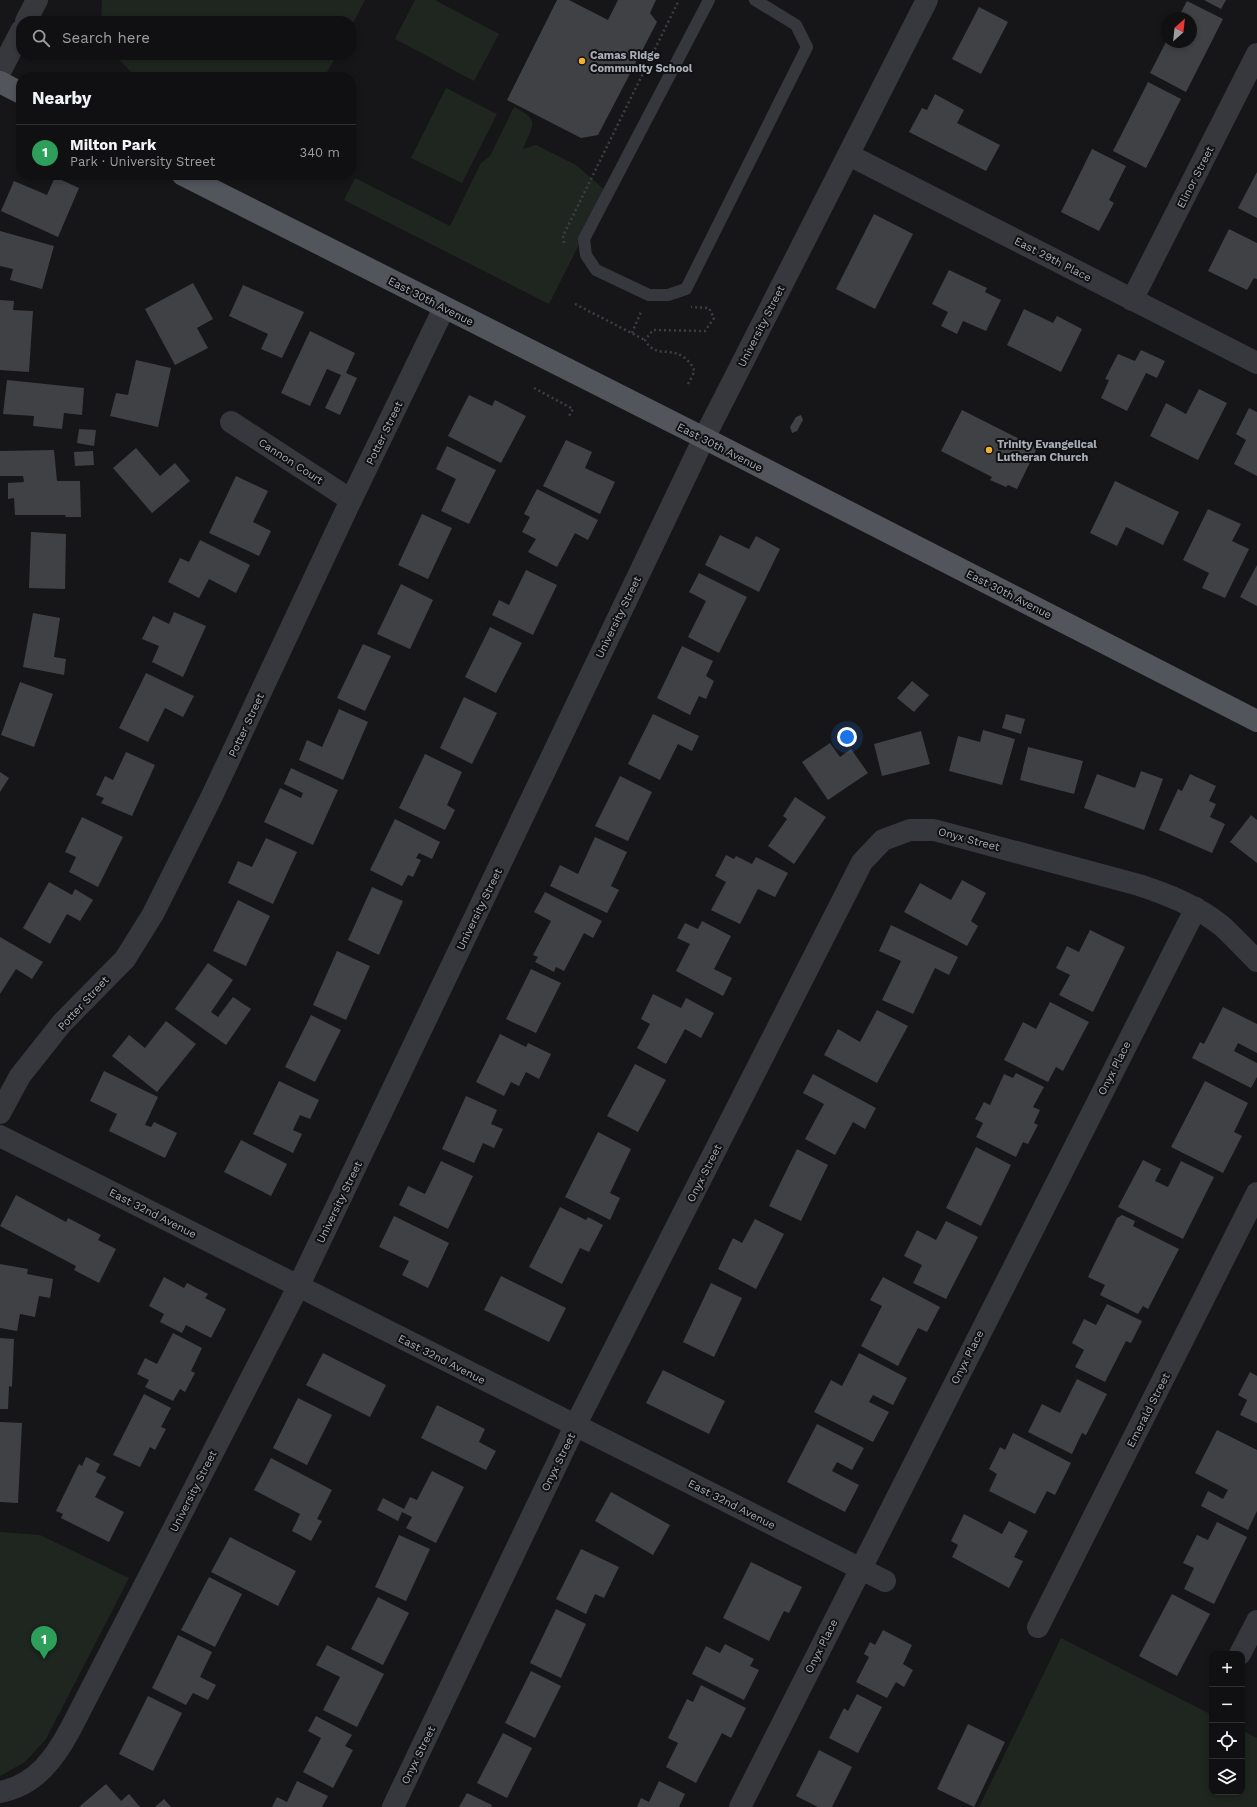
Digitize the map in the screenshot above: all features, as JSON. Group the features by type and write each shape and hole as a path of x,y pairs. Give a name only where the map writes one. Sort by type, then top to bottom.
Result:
{"main road":[{"path":"0,82 16,90"},
{"name":"East 30th Avenue","path":"192,180 704,438 1257,721"}],"street":[{"path":"29,16 37,0"},
{"name":"University Street","path":"0,1792 17,1786 33,1776 48,1765 58,1752 298,1287 704,438 927,0"},
{"path":"0,72 16,41"},
{"name":"Elinor Street","path":"1132,300 1257,54"},
{"name":"East 29th Place","path":"849,155 1257,363"},
{"name":"Potter Street","path":"0,1113 20,1076 62,1023 124,959 153,914 212,798 444,308"},
{"name":"Cannon Court","path":"231,422 352,500"},
{"name":"Onyx Street","path":"393,1807 575,1426 862,862 883,840 910,830 934,830 1139,885 1170,895 1196,908"},
{"path":"1196,908 1222,926 1257,961"},
{"name":"Onyx Place","path":"740,1807 1196,908"},
{"name":"East 32nd Avenue","path":"0,1136 885,1581"},
{"name":"Emerald Street","path":"1038,1626 1257,1193"},
{"path":"1242,1651 1257,1620"}],"lane":[{"path":"709,0 584,239 586,255 596,270 649,295 668,295 686,289 807,47 796,25 754,0"}],"path":[{"path":"575,304 645,340 649,347 663,353 678,354 692,364 694,372 688,384"},
{"path":"645,340 653,330 705,331 714,318 709,308 688,307"},
{"path":"641,312 648,312"},
{"path":"534,388 573,409 569,416"}],"shaded area":[{"path":"102,0 365,0 356,17 356,16 101,16"},
{"path":"415,0 435,0 499,34 474,81 395,39"},
{"path":"120,60 334,60 327,72 131,72"},
{"path":"446,88 497,114 462,183 411,158"},
{"path":"514,107 523,112 532,120 531,129 523,149 536,145 576,165 606,191 549,304 344,200 356,179 450,226 481,163 490,156"},
{"path":"0,1532 40,1535 129,1578 46,1739 25,1762 0,1776"},
{"path":"1061,1638 1209,1713 1209,1795 1245,1795 1245,1732 1257,1738 1257,1807 979,1807"}],"building":[{"name":"Camas Ridge Community School","path":"557,0 569,0 608,20 618,0 656,0 650,13 657,22 598,135 581,138 507,100"},
{"path":"1204,0 1226,0 1221,9"},
{"path":"1187,1 1223,19 1186,92 1150,73 1163,48 1197,48 1197,12 1181,12"},
{"path":"979,7 1008,22 981,74 952,59"},
{"path":"1148,82 1181,99 1146,168 1113,151"},
{"path":"935,94 964,110 957,123 1000,145 986,171 909,132 922,108 927,110"},
{"path":"1092,149 1126,166 1109,200 1114,203 1099,231 1061,212"},
{"path":"1257,172 1257,218 1238,208"},
{"path":"54,180 62,180 79,188 58,237 1,211 14,181 47,195"},
{"path":"874,214 913,234 875,309 836,289"},
{"path":"1229,229 1257,243 1257,279 1254,278 1247,290 1208,271"},
{"path":"0,231 54,246 42,289 10,280 13,269 0,266"},
{"path":"949,270 987,288 985,292 1001,300 986,331 963,321 957,334 941,326 948,312 932,304"},
{"path":"193,283 213,319 197,328 208,348 175,365 145,309"},
{"path":"243,285 304,312 282,358 261,349 268,334 229,316"},
{"path":"0,300 14,301 13,310 33,311 29,372 0,370"},
{"path":"1024,309 1053,323 1057,316 1082,329 1061,372 1007,345"},
{"path":"310,331 355,353 346,373 357,378 340,415 325,408 341,375 327,369 310,406 281,393"},
{"path":"1141,350 1165,361 1157,378 1146,373 1127,411 1101,398 1109,380 1105,379 1118,354 1135,361"},
{"path":"136,360 171,368 158,427 110,416 116,393 128,395"},
{"path":"7,380 84,388 82,415 64,413 62,429 33,426 34,416 3,414"},
{"path":"1199,389 1227,403 1198,460 1150,436 1166,403 1186,414"},
{"path":"469,395 492,406 495,400 526,416 501,463 448,436"},
{"path":"1249,408 1257,412 1257,476 1234,464 1246,440 1236,434"},
{"name":"Trinity Evangelical Lutheran Church","path":"962,410 1037,448 1017,489 1008,485 1006,487 990,480 992,477 941,451"},
{"path":"801,415 803,420 797,431 792,433 790,427 796,417"},
{"path":"79,429 96,430 94,446 77,443"},
{"path":"566,440 592,452 585,468 615,482 600,514 543,486"},
{"path":"447,446 496,470 469,524 441,511 456,479 436,469"},
{"path":"136,448 160,476 175,463 190,481 152,513 113,468"},
{"path":"54,450 57,481 80,481 81,517 65,517 66,515 15,515 14,498 8,499 8,483 24,482 23,476 0,476 0,451"},
{"path":"93,451 94,465 75,466 74,452"},
{"path":"236,476 268,491 253,522 271,531 259,556 209,533"},
{"path":"1115,481 1179,512 1163,545 1126,527 1117,546 1090,533"},
{"path":"537,489 598,520 588,540 575,533 557,567 528,552 536,539 522,532 530,517 524,514"},
{"path":"1208,509 1241,524 1232,541 1249,549 1225,598 1202,588 1209,573 1183,560"},
{"path":"422,514 452,528 428,579 398,565"},
{"path":"31,532 66,534 65,589 29,588"},
{"path":"720,535 749,549 756,536 780,549 759,592 705,565"},
{"path":"200,540 250,565 236,593 209,579 199,598 168,582 180,558 189,562"},
{"path":"1257,565 1257,606 1240,597"},
{"path":"526,570 557,585 533,635 492,615 499,600 509,605"},
{"path":"699,573 747,597 719,653 688,637 706,601 689,592"},
{"path":"401,584 433,600 410,649 377,634"},
{"path":"174,612 206,626 183,677 152,662 159,646 142,639 153,616 169,624"},
{"path":"33,613 60,618 54,657 66,659 64,675 23,667"},
{"path":"490,627 522,643 496,693 465,677"},
{"path":"363,644 391,656 365,711 337,698"},
{"path":"682,646 713,661 706,676 714,681 706,699 699,696 690,715 657,698"},
{"path":"146,673 194,696 183,717 165,708 148,742 119,728"},
{"path":"912,681 929,695 914,712 897,698"},
{"path":"20,682 53,694 34,747 1,735"},
{"path":"464,697 497,713 472,764 440,748"},
{"path":"339,709 368,722 343,780 299,760 307,740 322,747"},
{"path":"653,714 699,736 692,751 678,744 660,780 628,764"},
{"path":"1006,714 1025,719 1021,734 1002,728"},
{"path":"983,730 1015,739 1002,785 949,771 958,736 980,742"},
{"path":"921,731 930,764 882,776 874,744"},
{"path":"830,743 840,757 851,749 868,773 828,800 802,762"},
{"path":"1028,747 1083,761 1074,794 1020,780"},
{"path":"126,752 155,765 132,816 101,803 104,798 96,795 105,776 113,780"},
{"path":"425,754 462,772 447,805 455,810 445,830 399,808"},
{"path":"291,768 338,790 313,845 264,822 280,788 301,798 303,793 284,784"},
{"path":"1141,771 1163,779 1144,830 1084,808 1097,774 1135,788"},
{"path":"0,772 9,778 0,792"},
{"path":"1190,774 1216,786 1209,801 1216,804 1210,817 1225,824 1212,853 1159,830 1178,789 1182,791"},
{"path":"620,776 652,792 628,841 595,826"},
{"path":"795,797 826,817 794,864 768,846 787,819 783,816"},
{"path":"1251,815 1257,820 1257,863 1230,842"},
{"path":"82,817 123,837 98,887 69,872 76,857 65,852"},
{"path":"395,819 440,842 432,859 419,853 416,858 421,860 413,877 408,875 402,886 370,870"},
{"path":"595,837 627,852 611,886 619,890 607,913 550,886 560,865 578,874"},
{"path":"266,838 297,852 273,904 228,883 238,861 252,867"},
{"path":"726,855 734,859 736,856 752,864 756,857 788,873 775,897 758,889 740,924 711,910 726,882 715,876"},
{"path":"962,880 986,893 971,921 978,926 967,946 904,912 920,883 951,900"},
{"path":"49,882 72,895 75,889 93,900 80,921 67,914 50,944 23,928"},
{"path":"372,887 403,901 379,955 348,940"},
{"path":"545,892 602,921 593,938 584,933 564,971 556,967 554,972 535,962 538,957 533,955 551,921 534,912"},
{"path":"238,900 270,916 246,966 213,951"},
{"path":"702,921 731,936 714,969 732,978 723,996 676,971 690,944 677,938 685,923 698,929"},
{"path":"891,925 958,957 949,975 935,968 913,1014 882,1000 901,961 879,951"},
{"path":"1090,930 1125,947 1093,1012 1059,995 1070,975 1056,968 1067,946 1079,952"},
{"path":"0,937 43,962 32,979 16,969 0,994"},
{"path":"337,951 370,966 346,1020 313,1005"},
{"path":"208,963 233,980 211,1012 218,1017 233,997 251,1009 226,1045 175,1009"},
{"path":"531,969 561,983 536,1033 506,1019"},
{"path":"653,994 681,1008 686,998 714,1013 701,1038 685,1029 666,1064 637,1048 650,1024 641,1019"},
{"path":"1050,1002 1089,1022 1063,1071 1056,1067 1048,1082 1004,1060 1023,1022 1036,1029"},
{"path":"1223,1007 1257,1024 1257,1053 1238,1043 1234,1051 1257,1063 1257,1077 1251,1088 1192,1058 1200,1042 1204,1044"},
{"path":"877,1010 908,1026 877,1083 824,1055 838,1029 860,1042"},
{"path":"311,1015 341,1030 315,1082 285,1067"},
{"path":"166,1021 196,1044 157,1092 112,1056 129,1035 145,1048"},
{"path":"500,1034 526,1047 528,1043 551,1054 539,1079 526,1072 519,1086 511,1082 504,1096 476,1082"},
{"path":"635,1064 666,1080 638,1132 607,1116"},
{"path":"104,1071 158,1097 145,1125 151,1127 154,1122 177,1133 165,1158 109,1131 117,1114 90,1101"},
{"path":"1016,1073 1044,1087 1033,1107 1040,1110 1034,1123 1038,1125 1028,1144 1023,1142 1016,1157 976,1137 983,1123 975,1119 984,1102 990,1105 1004,1074 1013,1078"},
{"path":"813,1074 876,1108 865,1129 853,1122 835,1155 805,1139 824,1104 803,1093"},
{"path":"279,1081 319,1100 310,1119 300,1115 293,1130 302,1134 293,1153 253,1134"},
{"path":"1205,1081 1248,1103 1234,1132 1242,1136 1223,1173 1171,1147"},
{"path":"466,1096 497,1110 491,1124 503,1129 494,1148 483,1143 474,1163 442,1149"},
{"path":"598,1132 631,1149 610,1193 620,1198 610,1220 565,1197"},
{"path":"241,1140 287,1164 271,1196 224,1172"},
{"path":"976,1147 1011,1165 981,1226 946,1208"},
{"path":"797,1149 828,1165 801,1221 769,1206"},
{"path":"1143,1160 1161,1169 1155,1181 1168,1187 1181,1161 1214,1177 1183,1239 1118,1207"},
{"path":"441,1161 473,1176 448,1229 399,1205 408,1186 425,1194"},
{"path":"16,1195 66,1222 68,1218 101,1235 98,1240 116,1249 99,1283 74,1270 76,1266 0,1226"},
{"path":"560,1207 586,1220 588,1217 603,1225 589,1252 580,1248 562,1284 529,1267"},
{"path":"1122,1215 1135,1221 1133,1226 1179,1249 1148,1309 1143,1306 1138,1314 1100,1295 1105,1285 1088,1277 1117,1218"},
{"path":"394,1216 449,1243 428,1288 402,1275 409,1261 379,1247"},
{"path":"755,1219 784,1234 756,1289 718,1269 733,1238 742,1243"},
{"path":"946,1221 978,1237 946,1299 913,1283 922,1265 904,1256 917,1230 936,1240"},
{"path":"0,1264 28,1269 27,1274 53,1279 50,1298 39,1296 35,1317 20,1314 17,1331 0,1328"},
{"path":"501,1276 566,1308 549,1342 484,1310"},
{"path":"164,1277 184,1288 187,1283 208,1294 205,1298 226,1309 211,1338 186,1325 182,1333 160,1322 164,1314 149,1306"},
{"path":"883,1277 940,1307 927,1332 918,1328 898,1366 861,1346 882,1306 870,1300"},
{"path":"711,1283 742,1298 714,1357 683,1342"},
{"path":"1107,1304 1142,1321 1131,1343 1126,1341 1105,1382 1075,1367 1084,1350 1072,1343 1084,1319 1096,1325"},
{"path":"173,1333 202,1348 191,1371 195,1373 185,1392 180,1389 173,1401 145,1387 149,1380 137,1374 145,1358 157,1364"},
{"path":"0,1338 14,1339 12,1387 9,1386 8,1409 0,1409"},
{"path":"323,1353 386,1385 370,1417 306,1385"},
{"path":"859,1353 907,1378 893,1405 873,1395 869,1402 889,1412 873,1442 814,1412 831,1380 842,1386"},
{"path":"663,1370 725,1401 709,1434 646,1403"},
{"path":"1250,1372 1257,1376 1257,1423 1240,1415 1247,1400 1238,1395"},
{"path":"1077,1379 1107,1394 1086,1435 1082,1433 1072,1454 1028,1432 1042,1404 1060,1413"},
{"path":"144,1394 171,1408 161,1427 166,1429 155,1450 150,1447 140,1467 113,1455"},
{"path":"298,1398 332,1415 307,1465 273,1448"},
{"path":"437,1405 485,1429 479,1442 496,1451 486,1470 421,1438"},
{"path":"0,1422 22,1423 18,1503 0,1502"},
{"path":"817,1424 864,1448 852,1470 837,1462 832,1471 859,1485 845,1512 787,1482"},
{"path":"1217,1430 1257,1450 1257,1511 1248,1530 1201,1506 1208,1491 1223,1499 1228,1490 1195,1473"},
{"path":"1013,1433 1071,1463 1055,1495 1047,1491 1035,1514 989,1491 997,1474 989,1469 1000,1447 1005,1450"},
{"path":"86,1457 100,1464 96,1472 106,1477 95,1497 124,1512 109,1542 61,1518 63,1514 56,1511 79,1464 82,1466"},
{"path":"271,1458 332,1490 317,1519 322,1521 311,1541 292,1531 300,1514 254,1490"},
{"path":"432,1471 464,1487 436,1543 406,1528 412,1517 402,1512 398,1521 377,1510 383,1498 404,1509 410,1497 417,1500"},
{"path":"611,1492 670,1525 653,1555 595,1521"},
{"path":"964,1514 1002,1534 1009,1521 1028,1531 1014,1557 1023,1561 1009,1588 952,1557 958,1545 951,1541"},
{"path":"1217,1522 1247,1537 1214,1604 1184,1589 1194,1568 1183,1563 1197,1535 1208,1540"},
{"path":"399,1535 430,1549 406,1601 375,1587"},
{"path":"230,1537 296,1571 278,1606 211,1572"},
{"path":"581,1549 619,1567 604,1598 595,1594 586,1614 556,1599"},
{"path":"751,1562 802,1587 789,1613 784,1611 769,1641 723,1618"},
{"path":"209,1577 242,1594 215,1647 181,1630"},
{"path":"1172,1594 1210,1614 1177,1676 1139,1656"},
{"path":"378,1597 409,1613 383,1665 351,1649"},
{"path":"556,1609 586,1624 561,1678 530,1663"},
{"path":"883,1630 912,1645 903,1664 913,1670 904,1687 896,1682 887,1698 856,1682 869,1657 864,1654 870,1642 875,1645"},
{"path":"178,1635 212,1652 200,1677 216,1685 208,1700 193,1693 186,1705 152,1688"},
{"path":"725,1644 754,1659 750,1666 759,1670 744,1700 692,1674 706,1646 720,1653"},
{"path":"327,1645 384,1674 357,1727 323,1710 340,1677 316,1665"},
{"path":"531,1671 561,1686 535,1738 505,1723"},
{"path":"701,1685 746,1708 731,1738 722,1733 696,1783 666,1767 678,1743 668,1738 687,1699 693,1702"},
{"path":"857,1694 882,1707 858,1753 829,1738 844,1708 848,1711"},
{"path":"148,1696 182,1713 153,1771 119,1754"},
{"path":"316,1716 352,1735 345,1746 353,1750 333,1788 303,1772 321,1738 308,1731"},
{"path":"968,1724 1005,1742 974,1807 937,1789"},
{"path":"503,1733 532,1748 507,1798 477,1783"},
{"path":"819,1750 852,1767 832,1807 818,1807 796,1796"},
{"path":"297,1781 328,1796 322,1807 272,1807 277,1797 287,1802"},
{"path":"659,1781 685,1794 679,1807 637,1807 641,1798 649,1802"},
{"path":"106,1784 121,1801 129,1794 140,1807 79,1807"},
{"path":"467,1793 492,1805 491,1807 459,1807"},
{"path":"164,1799 171,1807 155,1807"}],"place":[{"name":"Camas Ridge Community School","path":"582,61"},
{"name":"Trinity Evangelical Lutheran Church","path":"989,450"},
{"name":"Milton Park","path":"44,1659"}]}
